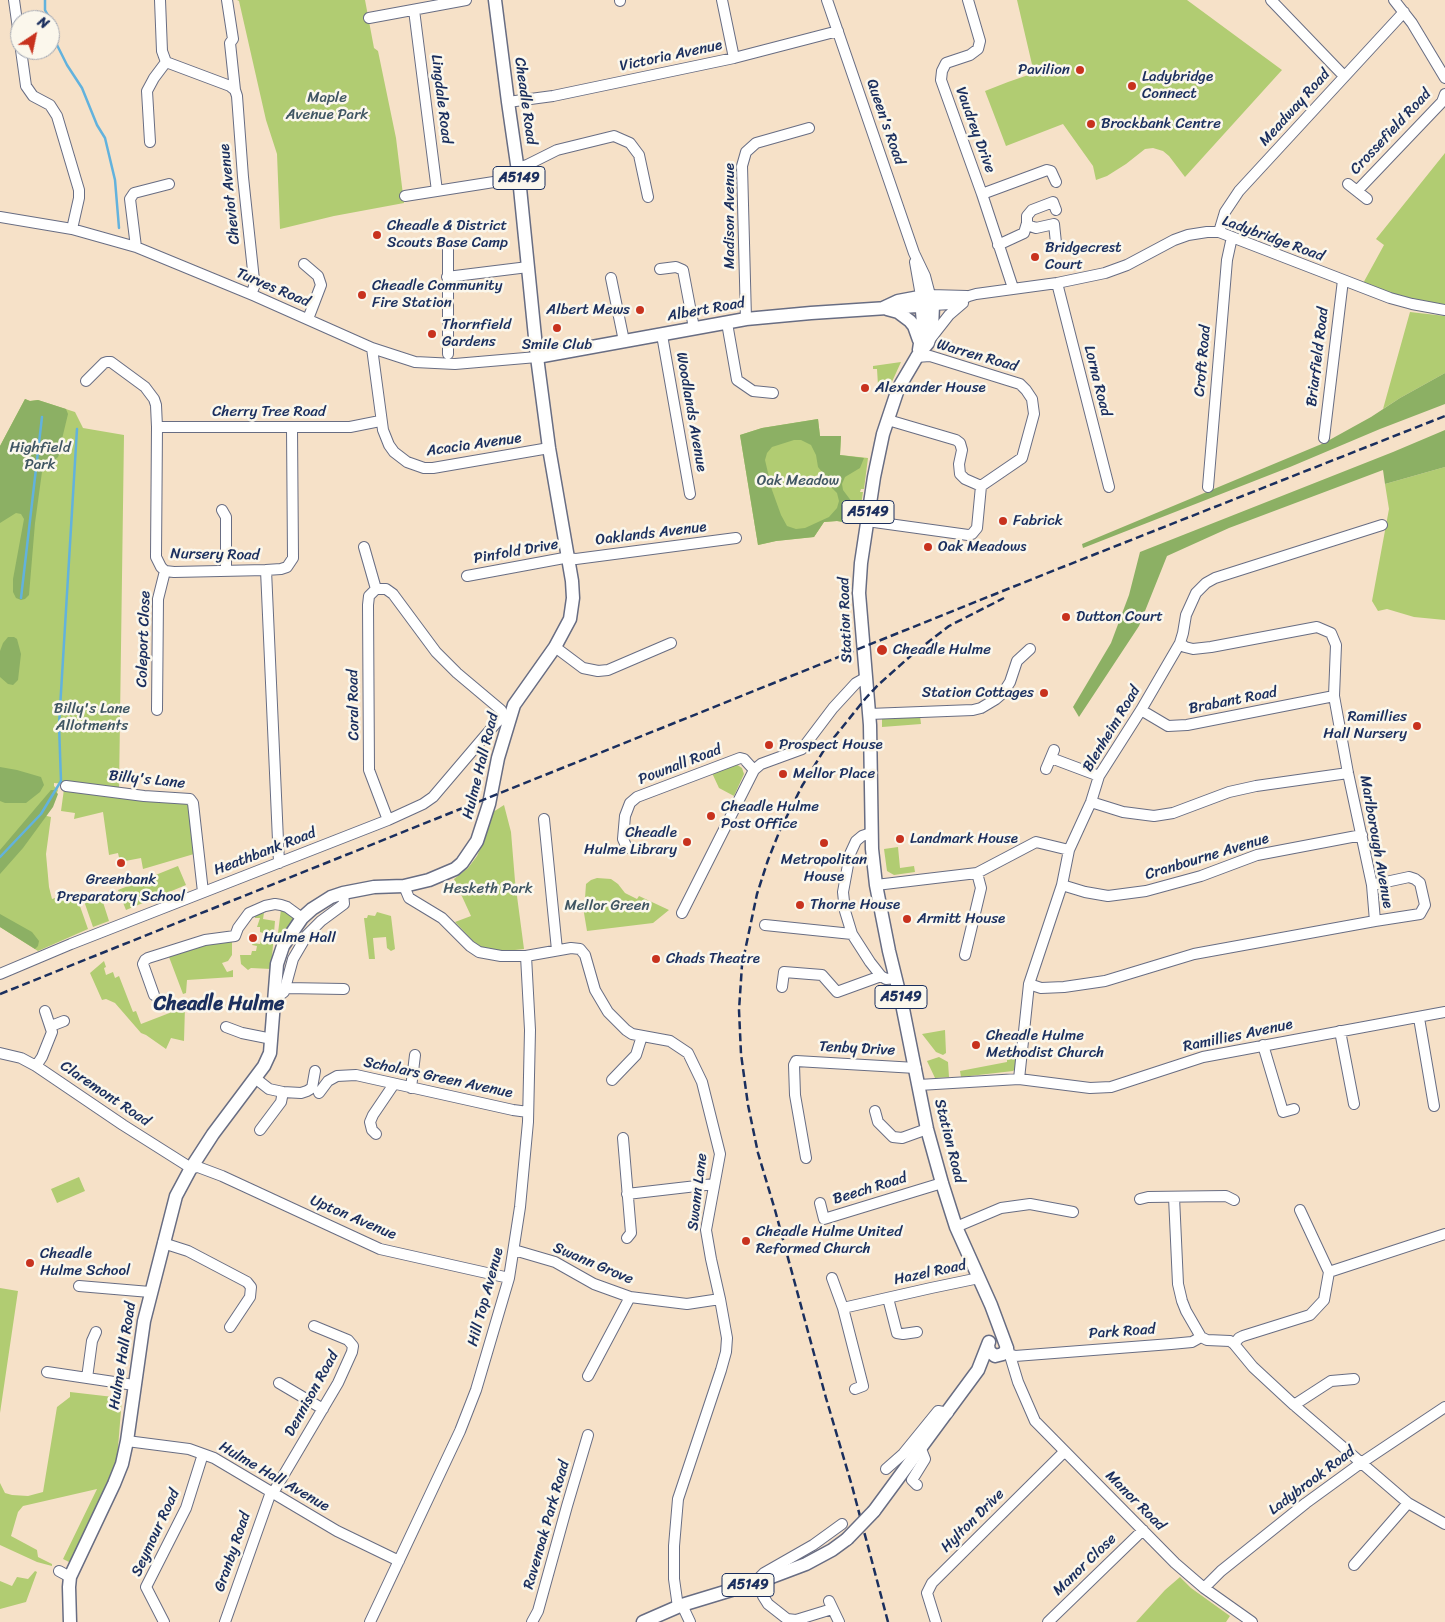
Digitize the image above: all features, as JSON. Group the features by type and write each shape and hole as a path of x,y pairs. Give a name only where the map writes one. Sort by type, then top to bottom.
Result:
{"main road":[{"name":"Cheadle Road","path":"495,0 519,173 537,357"},
{"name":"Albert Road","path":"537,357 746,319 882,308 927,300"},
{"name":"Station Road","path":"927,300 920,350 898,389 879,448 861,563 859,593 869,714 870,833 876,885 916,1068 927,1129 956,1227 991,1305 1003,1351"},
{"path":"882,308 898,312 914,326 920,350"},
{"name":"Hulme Hall Road","path":"70,1622 69,1587 65,1574 114,1484 122,1464 144,1321 176,1196 213,1134 264,1066 270,1053 277,964 283,946 302,918 323,902 343,893 404,886 429,880 455,869 469,855 477,841 489,804 507,716 555,647 570,619 573,598 572,581 569,558 544,449 537,357"},
{"name":"Station Road","path":"990,1342 992,1330 991,1305"},
{"path":"990,1342 988,1351 1003,1351"},
{"name":"A5149","path":"644,1622 680,1606 761,1581 806,1564 832,1550 847,1539 874,1511 948,1413 978,1370 990,1342"},
{"name":"A5149","path":"978,1370 1003,1351"}],"street":[{"path":"160,0 162,51 166,62 230,86 235,90"},
{"name":"Cheviot Avenue","path":"227,0 233,39 230,43 237,96 254,280 251,294"},
{"path":"369,18 466,0"},
{"path":"722,0 734,58"},
{"name":"Queen's Road","path":"827,0 914,253 927,300"},
{"name":"Vaudrey Drive","path":"968,0 980,41 978,49 970,55 946,63 942,70 941,80 982,194 1012,288"},
{"path":"1271,0 1344,76"},
{"name":"Crossefield Road","path":"1394,0 1404,12 1445,78"},
{"name":"Lingdale Road","path":"414,10 438,191"},
{"name":"Meadway Road","path":"1219,232 1225,212 1239,191 1404,12"},
{"name":"Victoria Avenue","path":"508,102 553,96 734,58 838,31"},
{"path":"22,60 26,86 33,96 50,105 57,116 79,190 72,229"},
{"path":"150,142 147,91 166,62"},
{"name":"Crossefield Road","path":"1357,191 1442,102 1445,94"},
{"name":"Madison Avenue","path":"746,319 742,166 746,152 756,143 810,128"},
{"path":"405,196 438,191 519,173 528,165 557,150 614,136 630,143 639,155 648,197"},
{"path":"982,194 1046,170 1051,172 1056,182"},
{"path":"136,247 130,199 134,192 169,184"},
{"name":"Crossefield Road","path":"1348,184 1367,198"},
{"path":"998,245 1021,235 1026,230 1027,216 1032,210 1053,202 1056,210"},
{"name":"Turves Road","path":"0,217 72,229 136,247 251,294 372,348 415,362 455,364 537,357"},
{"path":"1027,225 1036,228 1054,224 1056,243"},
{"name":"Ladybridge Road","path":"972,295 1057,283 1105,273 1120,269 1174,240 1200,232 1219,232 1343,280 1412,304 1445,310"},
{"name":"Croft Road","path":"1208,487 1227,260 1232,237"},
{"path":"448,248 448,354"},
{"path":"304,264 318,276 321,285 308,319"},
{"path":"447,277 528,267"},
{"path":"660,269 676,267 682,270 694,328"},
{"path":"611,278 624,341"},
{"name":"Briarfield Road","path":"1324,438 1343,280"},
{"name":"Lorna Road","path":"1057,283 1109,487"},
{"name":"Albert Road","path":"927,300 951,304 972,295"},
{"name":"A5149","path":"920,350 949,315 972,295"},
{"path":"727,323 740,395"},
{"name":"Woodlands Avenue","path":"662,335 690,494"},
{"name":"Acacia Avenue","path":"372,348 380,421 386,439 394,452 407,462 424,468 442,467 544,449"},
{"name":"Warren Road","path":"920,350 930,356 1020,384 1032,399 1034,414 1022,458 982,486"},
{"name":"Nursery Road","path":"86,381 104,363 111,362 150,392 156,405 156,557 160,567 174,572 266,570 279,863"},
{"path":"737,380 753,392 773,393"},
{"path":"867,521 970,535 977,528 982,486 965,479 960,474 959,464 962,450 960,443 956,440 888,420"},
{"name":"Cherry Tree Road","path":"157,426 350,427 380,421"},
{"path":"266,570 287,567 293,558 292,428"},
{"path":"222,510 226,517 226,570"},
{"name":"Blenheim Road","path":"1019,1079 1029,984 1062,885 1070,850 1099,776 1141,710 1180,643 1186,615 1196,593 1215,578 1382,525"},
{"name":"Oaklands Avenue","path":"569,558 736,538"},
{"path":"364,547 376,589 386,589 393,594 436,652 457,673 507,716"},
{"name":"Pinfold Drive","path":"468,576 569,558"},
{"name":"Coleport Close","path":"157,710 158,605 165,570"},
{"name":"Coral Road","path":"376,589 368,599 369,770 388,820"},
{"name":"Marlborough Avenue","path":"1029,984 1041,988 1064,987 1105,981 1194,954 1375,921 1372,885 1334,696 1336,645 1332,633 1324,628 1317,627 1201,648 1185,647 1180,643"},
{"path":"555,647 583,668 598,672 608,670 671,643"},
{"path":"869,714 973,710 981,708 996,699 1003,692 1010,682 1017,660 1030,649"},
{"path":"682,913 754,770 761,764 802,749 833,708 856,682 865,678"},
{"name":"Brabant Road","path":"1141,710 1168,726 1186,726 1334,696"},
{"name":"Heathbank Road","path":"0,974 388,820 423,804 431,799 496,723 507,716"},
{"path":"1046,769 1052,754 1099,776"},
{"name":"Pownall Road","path":"627,848 623,839 625,816 630,803 637,797 740,758 744,759 754,770"},
{"path":"1090,802 1123,812 1154,816 1173,813 1229,792 1256,786 1348,773"},
{"name":"Billy's Lane","path":"66,786 144,796 190,799 193,803 203,892"},
{"path":"544,819 557,950"},
{"path":"870,833 856,841 850,854 843,892 848,924 852,934 881,976 886,979 896,978"},
{"name":"Cranbourne Avenue","path":"1062,885 1108,896 1146,891 1201,876 1257,855 1362,835"},
{"path":"876,885 977,873 1036,842 1070,850"},
{"path":"965,956 981,888 977,873"},
{"path":"1372,885 1409,877 1415,878 1420,883 1425,905 1420,914 1375,921"},
{"name":"Swann Lane","path":"404,886 410,898 442,918 470,946 479,952 501,956 526,956 571,948 582,951 595,990 608,1012 632,1034 670,1041 688,1053 702,1082 720,1154 706,1230 727,1338 726,1352 721,1370 678,1499 674,1546 674,1579 680,1606 690,1622"},
{"path":"274,996 284,992 289,970 300,948 313,929 344,904 343,893"},
{"path":"154,995 143,964 144,960 205,940 235,936 238,928 249,913 265,906 281,905 302,918"},
{"path":"765,925 852,934"},
{"name":"Hill Top Avenue","path":"370,1622 460,1431 476,1390 509,1278 520,1207 528,1112 530,1030 526,956"},
{"path":"782,987 784,972 822,975 837,992 881,976"},
{"path":"286,988 344,989"},
{"path":"36,1066 42,1057 52,1032 46,1011"},
{"name":"Ramillies Avenue","path":"919,1085 1019,1079 1090,1088 1111,1087 1203,1057 1445,1012"},
{"path":"1419,1018 1434,1106"},
{"path":"51,1026 64,1021"},
{"path":"226,1027 242,1033 272,1039"},
{"path":"1340,1030 1354,1104"},
{"path":"612,1080 636,1055 642,1036"},
{"path":"1263,1045 1283,1112 1294,1109"},
{"name":"Claremont Road","path":"0,1053 21,1058 36,1066 191,1168"},
{"path":"411,1088 415,1055"},
{"name":"Tenby Drive","path":"806,1158 795,1095 795,1058 916,1068"},
{"path":"255,1078 270,1089 283,1092 308,1091 312,1088 315,1071"},
{"name":"Scholars Green Avenue","path":"319,1093 328,1081 336,1076 356,1075 528,1112"},
{"path":"376,1134 372,1130 370,1122 394,1084"},
{"path":"260,1130 281,1102 283,1092"},
{"path":"875,1111 878,1122 893,1137 902,1138 927,1129"},
{"path":"623,1138 631,1232 626,1238"},
{"name":"Upton Avenue","path":"191,1168 198,1167 222,1176 380,1249 509,1278"},
{"name":"Beech Road","path":"820,1203 824,1219 942,1183"},
{"path":"627,1194 714,1184"},
{"path":"1140,1199 1148,1197 1226,1196 1234,1200"},
{"path":"1174,1197 1178,1284 1186,1311 1200,1337"},
{"path":"956,1227 1001,1208 1030,1204 1073,1212"},
{"path":"1300,1210 1329,1272 1324,1300 1310,1314 1243,1336 1234,1344 1253,1367 1361,1463 1408,1503 1445,1524"},
{"path":"1329,1272 1445,1234"},
{"path":"163,1243 188,1251 247,1282 251,1287 250,1297 230,1327"},
{"name":"Swann Grove","path":"514,1250 554,1262 594,1284 630,1297 688,1304 720,1299"},
{"path":"832,1278 843,1308 864,1386 855,1389"},
{"name":"Hazel Road","path":"843,1308 979,1278"},
{"path":"78,1286 150,1292"},
{"path":"588,1376 630,1297"},
{"name":"Hazel Road","path":"888,1298 897,1333 917,1332"},
{"name":"Dennison Road","path":"272,1493 338,1383 352,1352 352,1346 348,1340 314,1326"},
{"path":"87,1378 92,1341 96,1332"},
{"name":"Park Road","path":"1003,1351 1015,1356 1192,1342 1200,1337 1208,1340 1226,1340 1234,1344"},
{"name":"Manor Road","path":"1003,1351 1035,1421 1175,1563 1204,1588 1252,1622"},
{"path":"47,1372 134,1385"},
{"path":"1294,1405 1331,1381 1354,1379"},
{"path":"279,1383 323,1409"},
{"name":"Ladybrook Road","path":"1204,1588 1221,1571 1298,1509 1361,1463 1445,1407"},
{"path":"886,1469 903,1454 938,1411 948,1413"},
{"name":"Ravenoak Park Road","path":"532,1622 538,1611 588,1435"},
{"name":"Hulme Hall Avenue","path":"127,1440 164,1445 203,1454 337,1531 399,1561"},
{"path":"917,1485 912,1480 925,1459 921,1449"},
{"name":"Hylton Drive","path":"936,1622 926,1593 932,1583 1064,1452"},
{"name":"Seymour Road","path":"164,1622 146,1587 186,1508 203,1454"},
{"name":"Granby Road","path":"225,1622 272,1493"},
{"path":"1354,1565 1408,1503"},
{"path":"839,1622 830,1605 796,1620 788,1619 768,1604 763,1596 760,1577 813,1545 842,1524"},
{"name":"Manor Close","path":"1048,1622 1143,1530"}],"green space":[{"name":"Maple Avenue Park","path":"237,0 365,0 374,48 378,51 396,138 404,203 334,216 280,229 277,154 266,120 239,1"},
{"name":"Ladybridge Connect","path":"1017,0 1187,0 1282,70 1185,177 1169,156 1163,151 1153,148 1145,149 1126,164 1107,176 1096,180 1093,166 1063,124 1006,146 985,91 1034,73"},
{"path":"1445,153 1445,310 1361,287 1384,245 1376,239"},
{"path":"1410,312 1445,316 1445,373 1383,409"},
{"path":"901,362 891,384 878,385 877,369 873,369 873,366"},
{"path":"1445,373 1445,404 1083,548 1082,544 1324,443"},
{"path":"25,399 30,401 38,400 75,412 83,428 124,435 119,789 54,783 58,790 55,798 43,815 51,817 46,854 49,887 52,899 75,892 88,929 38,951 0,927 0,446"},
{"name":"Highfield Park","path":"25,399 30,401 38,400 66,409 68,414 62,439 62,448 58,457 42,472 35,523 29,595 21,600 16,598 13,592 13,579 24,519 21,514 16,513 0,523 0,446"},
{"name":"Oak Meadow","path":"818,419 820,436 841,436 840,455 868,458 864,489 861,489 860,492 863,492 859,518 857,518 856,524 837,521 824,522 814,537 758,545 740,435 762,428"},
{"path":"818,419 820,436 841,436 840,455 864,458 860,468 845,477 842,484 843,490 854,507 857,517 856,524 837,521 824,522 814,537 758,545 740,435 762,428","holes":["794,440 801,440 811,445 816,455 818,467 837,493 839,501 837,508 829,517 805,528 796,529 787,526 781,515 772,490 765,460 767,453 772,447"]},
{"path":"1445,430 1445,467 1385,484 1383,470 1229,528 1167,556 1139,626 1079,717 1073,707 1111,643 1129,595 1140,552"},
{"path":"1445,467 1445,620 1414,617 1387,609 1378,611 1372,601 1389,509 1385,484"},
{"path":"8,637 17,639 21,654 18,680 13,685 8,684 0,677 0,651"},
{"path":"920,716 921,724 882,727 882,718"},
{"path":"736,764 742,768 744,774 734,796 719,788 712,773"},
{"path":"0,767 41,777 44,785 40,792 26,803 5,803 0,801"},
{"path":"64,789 188,803 194,854 143,869 141,858 120,862 118,853 109,855 103,812 74,819 75,813 61,811"},
{"path":"51,790 58,794 53,807 23,848 0,874 0,850"},
{"name":"Hesketh Park","path":"504,805 511,832 524,949 506,951 481,947 455,922 471,916 454,879 468,868 477,856 490,814"},
{"path":"898,847 900,868 914,866 915,872 894,875 887,871 884,849"},
{"path":"178,866 186,885 126,910 118,890"},
{"name":"Mellor Green","path":"597,878 611,879 625,893 637,899 639,896 669,910 653,923 587,931 584,913 586,884"},
{"path":"101,896 109,921 93,927 84,901"},
{"path":"281,909 293,917 293,919 276,949"},
{"path":"377,912 391,916 395,949 391,951 387,948 386,937 373,938 375,959 369,959 364,918 367,918 368,915 375,916"},
{"path":"264,913 263,919 275,921 271,969 251,968 248,970 241,964 240,955 251,955 252,951 256,951 257,946 252,945 253,943 260,944 263,933 260,932 260,927 257,927 260,918 255,918 255,915"},
{"path":"0,914 32,932 39,941 38,946 35,949 0,927"},
{"path":"232,941 232,955 228,961 222,963 227,972 233,970 233,977 187,980 186,993 183,994 169,957 199,945"},
{"path":"104,961 106,975 113,972 115,978 119,976 133,1012 136,1011 141,1024 185,1007 184,1041 171,1038 166,1049 141,1033 115,1003 106,999 102,1000 90,973"},
{"path":"945,1030 946,1053 943,1055 936,1052 922,1034"},
{"path":"1018,1051 1017,1067 1013,1071 961,1077 960,1071 1007,1062 1007,1060 1013,1058 1014,1052"},
{"path":"939,1057 948,1062 949,1077 935,1078 927,1061"},
{"path":"79,1177 85,1191 57,1203 51,1189"},
{"path":"0,1288 18,1291 0,1413"},
{"path":"70,1392 122,1398 117,1460 71,1563 63,1559 97,1489 23,1506 18,1512 11,1536 37,1550 38,1557 52,1564 52,1566 37,1562 0,1545 0,1483 5,1493 12,1495 28,1496 43,1492 57,1407 70,1397"},
{"path":"35,1571 37,1572 26,1602 0,1609 0,1581 12,1586 17,1577 28,1579"},
{"path":"1180,1577 1191,1588 1230,1616 1226,1622 1136,1622 1165,1590"}],"waterway":[{"path":"45,0 45,10 54,26 55,41 67,65 82,88 97,125 105,138 115,180 119,228"},
{"path":"21,598 42,417"},
{"path":"0,857 41,814 61,781 59,725 77,429"}],"railway":[{"path":"0,994 1045,574 1445,416"},
{"path":"888,1622 852,1486 758,1153 748,1105 741,1054 739,1010 742,965 757,894 768,860 780,830 802,786 824,750 865,699 914,653 949,626 1004,598"}],"place":[{"name":"Pavilion","path":"1080,70"},
{"name":"Ladybridge Connect","path":"1132,86"},
{"name":"Brockbank Centre","path":"1091,124"},
{"name":"Cheadle & District Scouts Base Camp","path":"377,235"},
{"name":"Bridgecrest Court","path":"1035,257"},
{"name":"Cheadle Community Fire Station","path":"362,295"},
{"name":"Albert Mews","path":"640,310"},
{"name":"Smile Club","path":"557,328"},
{"name":"Thornfield Gardens","path":"432,334"},
{"name":"Alexander House","path":"865,388"},
{"name":"Fabrick","path":"1003,521"},
{"name":"Oak Meadows","path":"928,547"},
{"name":"Dutton Court","path":"1066,617"},
{"name":"Cheadle Hulme","path":"882,650"},
{"name":"Station Cottages","path":"1044,693"},
{"name":"Ramillies Hall Nursery","path":"1417,726"},
{"name":"Prospect House","path":"769,745"},
{"name":"Mellor Place","path":"783,774"},
{"name":"Cheadle Hulme Post Office","path":"711,816"},
{"name":"Landmark House","path":"900,839"},
{"name":"Cheadle Hulme Library","path":"687,842"},
{"name":"Metropolitan House","path":"824,843"},
{"name":"Greenbank Preparatory School","path":"121,863"},
{"name":"Thorne House","path":"800,905"},
{"name":"Armitt House","path":"907,919"},
{"name":"Hulme Hall","path":"253,938"},
{"name":"Chads Theatre","path":"656,959"},
{"name":"Cheadle Hulme Methodist Church","path":"976,1045"},
{"name":"Cheadle Hulme United Reformed Church","path":"746,1241"},
{"name":"Cheadle Hulme School","path":"30,1263"}],"district":[{"name":"Cheadle Hulme","path":"219,1005"}],"park label":[{"name":"Billy's Lane Allotments","path":"92,718"}]}
